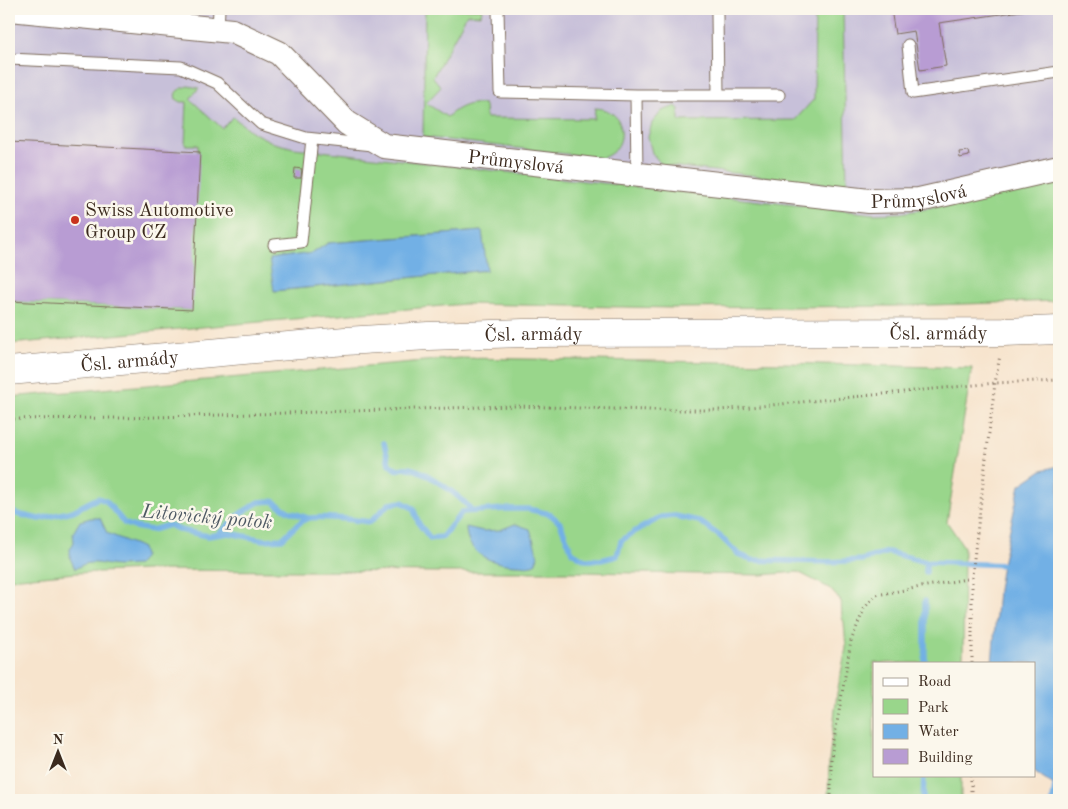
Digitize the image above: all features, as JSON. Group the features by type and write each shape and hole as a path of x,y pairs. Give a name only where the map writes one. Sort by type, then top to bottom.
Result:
{"main road":[{"name":"Čsl. armády","path":"9,370 345,341 523,332 1004,332 1059,330"}],"street":[{"name":"Průmyslová","path":"10,9 218,19 232,31 279,53 347,123 384,146 879,201 919,200 1059,168"}],"lane":[{"path":"498,10 500,92 636,95 779,94"},
{"path":"717,14 718,94"},
{"path":"908,44 913,93 1059,72"},
{"path":"9,59 181,67 217,82 261,124 306,138 384,146"},
{"path":"636,95 637,175"},
{"path":"274,245 301,242 312,139"}],"path":[{"path":"972,662 972,577 995,383 1004,332"},
{"path":"9,419 132,418 515,406 720,410 995,383 1059,380"},
{"path":"832,800 832,748 851,641 865,607 876,595 972,577"},
{"path":"971,776 971,800"}],"shaded area":[{"path":"9,9 1059,9 1059,179 927,209 901,213 874,214 294,148 274,143 252,132 233,117 222,129 189,99 198,88 188,86 178,90 175,96 178,101 187,101 199,152 191,310 9,301"}],"green space":[{"path":"425,9 482,9 481,15 467,14 433,77 441,87 426,103 447,117 455,110 473,104 484,104 486,118 594,119 595,108 603,109 610,112 618,120 621,138 617,148 602,158 423,137"},
{"path":"815,9 843,9 847,186 662,165 652,153 648,137 652,123 662,111 676,106 679,109 679,121 795,120 814,99"},
{"path":"188,86 199,88 190,99 222,128 233,117 252,132 274,143 294,148 874,214 901,213 927,209 1059,179 1059,301 901,306 675,308 465,304 9,344 9,301 191,310 199,153 198,145 185,145 187,102 181,102 175,96 178,90","holes":["482,231 486,270 275,291 270,259 313,253 328,243"]},
{"path":"459,358 972,368 947,522 964,547 963,662 873,662 873,776 961,776 961,800 828,800 829,761 837,693 846,648 844,622 841,601 829,588 798,572 761,575 577,572 146,570 76,573 9,579 9,397"}],"water":[{"path":"482,231 487,270 274,291 269,259 313,253 328,243"},
{"path":"1059,466 1059,785 1055,786 1036,772 1036,662 992,662 1002,564 1020,485 1042,470"},
{"path":"100,518 107,533 142,548 144,556 138,565 118,566 91,563 75,569 70,558 70,549 74,542 73,533 80,521"},
{"path":"515,524 530,529 538,556 535,564 527,566 498,563 490,560 476,551 467,537 466,527 483,531 500,530"}],"building":[{"path":"891,9 1028,10 939,23 946,66 920,70 914,31 895,34"},
{"path":"9,142 200,152 192,310 9,301"},
{"path":"968,151 969,156 960,158 959,152"},
{"path":"295,168 302,169 301,178 294,178"}],"waterway":[{"path":"384,443 389,464 397,470 405,468 423,473 452,492 472,511"},
{"name":"Litovický potok","path":"9,510 17,514 39,519 73,511 98,498 106,501 124,523 134,527 152,530 169,525 180,530 208,536 229,533 264,540 282,539 299,523 311,518 337,518 370,522 389,504 402,502 413,508 419,524 430,538 442,537 462,512 528,509 550,514 560,523 572,552 585,560 601,560 617,556 621,541 634,532 661,517 675,516 699,521 721,537 738,554 752,560 829,562 862,560 888,552 926,562 1009,565"},
{"path":"218,534 241,513 259,502 273,501 288,511 308,518"},
{"path":"926,562 926,572"},
{"path":"925,601 925,662"},
{"path":"923,800 924,776"},
{"path":"1053,800 1055,786 1059,779"}],"place":[{"name":"Swiss Automotive Group CZ","path":"75,220"}]}
